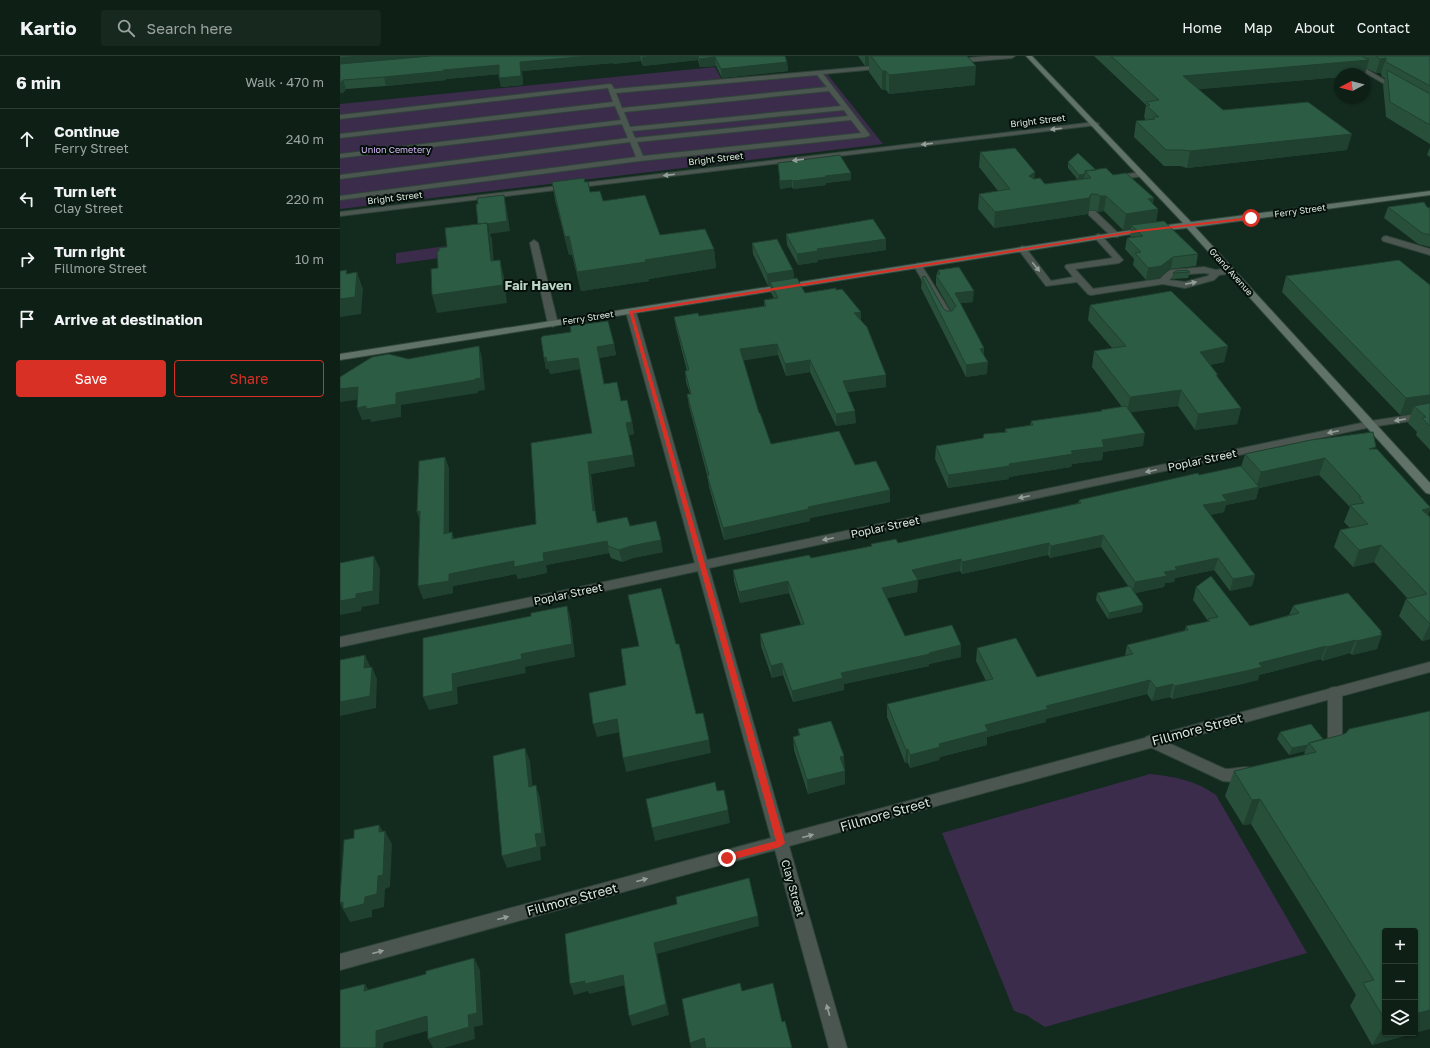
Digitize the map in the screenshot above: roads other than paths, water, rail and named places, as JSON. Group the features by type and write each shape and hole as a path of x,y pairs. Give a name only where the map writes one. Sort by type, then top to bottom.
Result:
{"main road":[{"name":"Grand Avenue","path":"1029,56 1095,124 1430,490"},
{"name":"Ferry Street","path":"340,357 1098,237 1251,218 1430,193"}],"street":[{"path":"950,61 1012,56"},
{"path":"1339,56 1402,93"},
{"path":"612,92 896,66"},
{"path":"340,198 640,159 866,135 819,73"},
{"path":"340,117 610,86 640,159"},
{"path":"340,136 618,107 831,89"},
{"path":"340,156 626,126 845,108"},
{"path":"340,177 632,140 853,118"},
{"name":"Bright Street","path":"340,214 1095,124"},
{"path":"1109,179 1141,174"},
{"path":"1092,213 1115,235"},
{"path":"1098,237 1119,260 1069,267 1091,292 1163,281 1185,284 1211,278 1216,272"},
{"path":"1386,239 1430,252"},
{"path":"534,243 553,324"},
{"path":"1022,250 1049,284 1079,279"},
{"path":"918,266 949,318"},
{"path":"1163,281 1171,273 1204,270 1216,272 1230,271"},
{"name":"Clay Street","path":"631,312 838,1048"},
{"name":"Poplar Street","path":"340,642 1371,424 1430,415"},
{"name":"Fillmore Street","path":"340,962 1430,666"},
{"path":"1322,755 1330,753 1335,747 1335,692"},
{"path":"1151,741 1223,775 1234,776 1264,769"}],"district":[{"name":"Fair Haven","path":"538,285"}],"park label":[{"name":"Union Cemetery","path":"396,150"}]}
